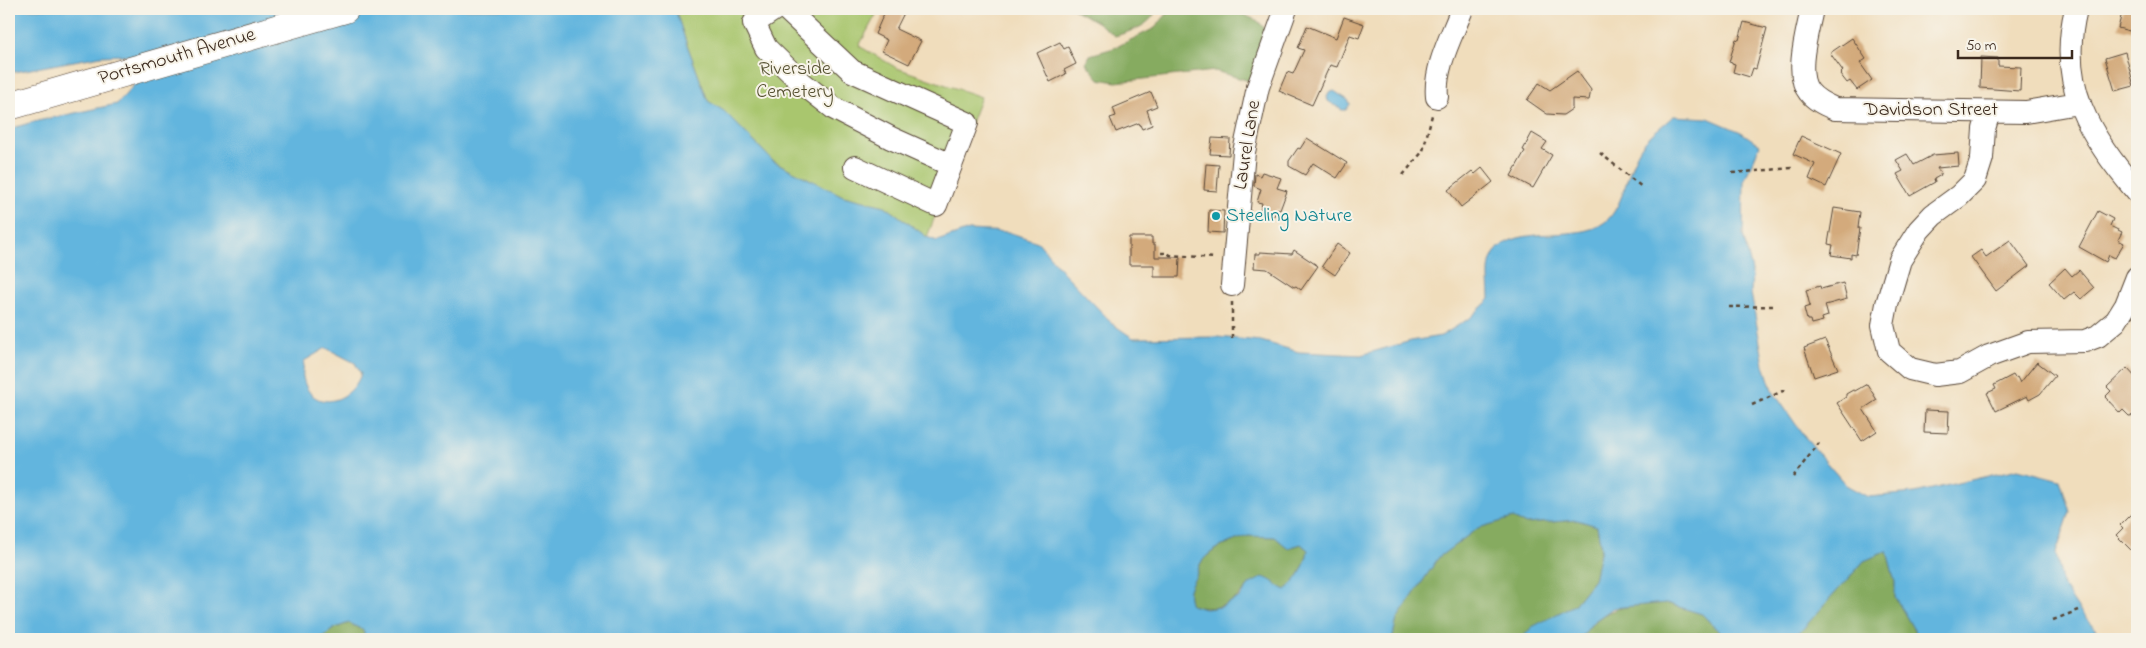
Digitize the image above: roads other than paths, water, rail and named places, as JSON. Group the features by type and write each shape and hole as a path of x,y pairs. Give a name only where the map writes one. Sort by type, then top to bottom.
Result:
{"main road":[{"name":"Portsmouth Avenue","path":"9,106 345,9"}],"street":[{"path":"775,9 754,23 766,48 802,83 835,108 892,138 951,165"},
{"path":"786,9 852,71 967,123 936,205 855,167"},
{"name":"Laurel Lane","path":"1232,285 1244,152 1258,88 1286,9"},
{"path":"1437,97 1436,85 1442,60 1462,9"},
{"name":"Davidson Street","path":"1812,9 1802,58 1802,73 1808,91 1820,102 1835,109 2026,112 2078,104"},
{"path":"2076,9 2069,47 2071,73 2078,104 2100,142 2137,192"},
{"path":"1988,112 1984,129 1982,158 1975,180 1958,196 1932,215 1919,230 1900,260 1887,304 1883,326 1889,351 1910,369 1935,375 1960,372 1989,356 2028,342 2085,341 2098,336 2116,321 2126,305 2137,277"}],"water":[{"path":"9,9 675,9 708,101 724,111 773,161 843,196 885,206 927,237 937,241 969,230 1008,232 1038,242 1063,272 1114,325 1133,338 1217,337 1261,341 1299,352 1361,355 1411,341 1441,336 1470,318 1490,299 1490,264 1499,248 1511,240 1526,236 1577,232 1592,229 1605,222 1612,215 1622,196 1637,153 1649,137 1673,116 1708,118 1741,132 1760,145 1744,181 1743,235 1752,271 1751,293 1764,365 1772,390 1806,439 1846,485 1868,497 1915,493 2018,469 2060,480 2070,512 2056,553 2063,586 2079,610 2105,639 1916,639 1914,630 1895,597 1895,582 1887,551 1864,561 1801,631 1789,639 1726,639 1702,614 1666,603 1613,608 1593,622 1580,639 1521,639 1532,627 1574,605 1594,580 1601,548 1597,526 1577,520 1526,524 1513,518 1478,528 1439,557 1397,619 1392,639 366,639 363,630 349,623 335,628 319,639 9,639 9,129 117,104 135,84 126,55 101,56 9,73","holes":["326,348 355,363 361,374 356,385 348,393 330,401 313,396 307,388 303,375 304,361","1248,536 1275,537 1288,548 1301,544 1308,550 1303,567 1294,582 1286,590 1263,577 1250,584 1240,597 1221,607 1205,609 1191,605 1189,590 1199,566 1206,556 1229,543"]},
{"path":"1334,91 1348,100 1350,104 1346,110 1342,110 1328,101 1329,93"}],"place":[{"name":"Steeling Nature","path":"1216,216"}],"park label":[{"name":"Riverside Cemetery","path":"795,80"}]}
